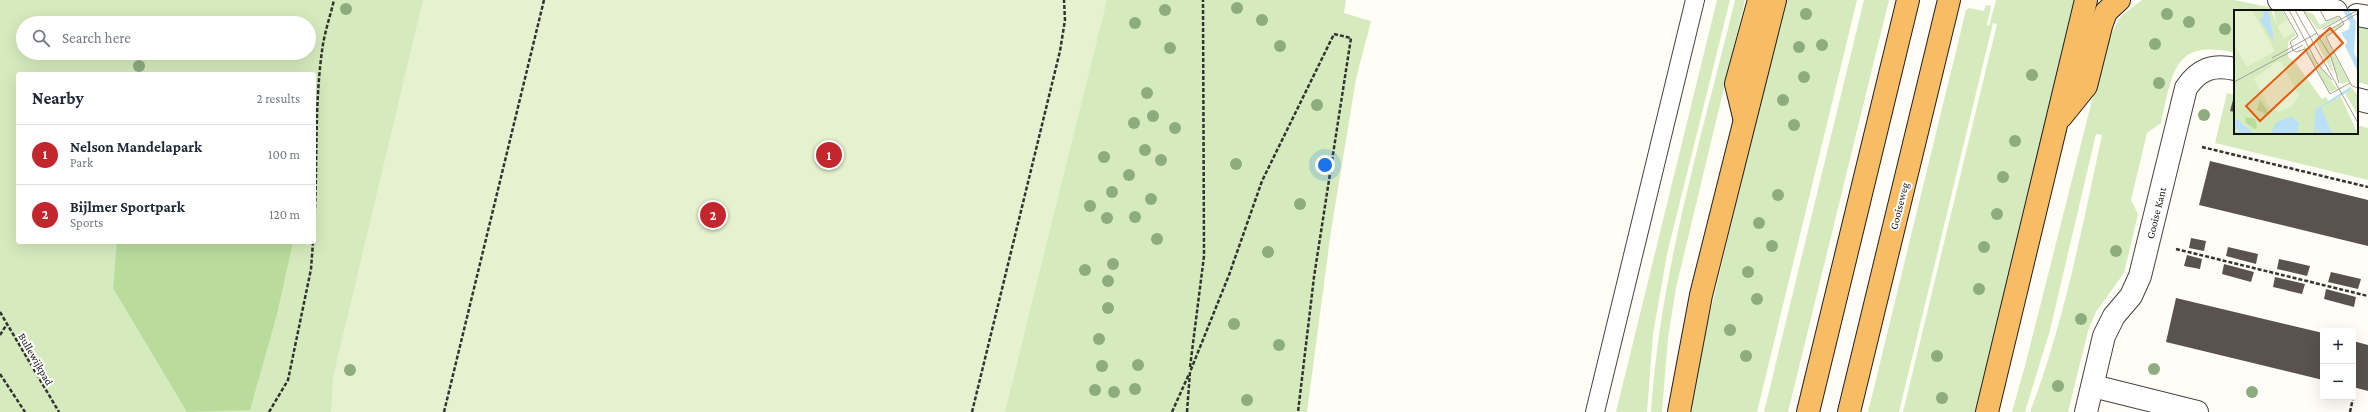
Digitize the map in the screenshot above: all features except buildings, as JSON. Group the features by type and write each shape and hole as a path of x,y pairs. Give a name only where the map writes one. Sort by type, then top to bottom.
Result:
{"highway":[{"path":"1744,119 1736,84 1759,0"},
{"path":"1679,412 1701,295 1775,0"},
{"path":"1808,412 1908,0"},
{"name":"Gooiseweg","path":"1849,412 1949,0"},
{"path":"1987,412 2086,0"},
{"path":"2057,122 2086,86 2106,12 2119,0"}],"street":[{"path":"2279,0 2331,10"},
{"path":"2358,15 2368,17"},
{"name":"Gooise Kant","path":"2086,412 2104,336 2114,316 2131,296 2140,276 2186,88 2193,78 2203,70 2212,67 2234,70"},
{"path":"2358,99 2368,102"},
{"path":"2093,386 2197,412"}],"lane":[{"path":"1595,412 1695,0"}],"path":[{"path":"316,195 317,122 322,50 334,0"},
{"path":"444,412 544,0"},
{"path":"972,412 1060,51 1065,20 1064,0"},
{"path":"1187,412 1190,372 1204,256 1203,0"},
{"path":"1172,412 1230,275 1262,181 1334,34 1351,38 1314,277 1298,412"},
{"path":"2174,140 2368,187"},
{"path":"269,412 288,380 311,269 313,244"},
{"path":"2188,252 2368,296"},
{"name":"Bullewijkpad","path":"0,312 59,412"},
{"path":"0,335 6,324"},
{"path":"0,374 25,412"},
{"path":"2350,412 2353,400"}],"green space":[{"path":"0,0 1346,0 1344,13 1371,21 1356,79 1331,231 1307,412 0,412"},
{"path":"423,0 1107,0 1005,412 331,412 333,377"},
{"path":"1717,0 1730,0 1667,254 1653,334 1647,412 1616,412"},
{"path":"1735,0 1745,0 1676,288 1668,338 1662,412 1651,412 1663,308 1673,256 1696,153"},
{"path":"1785,0 1857,0 1757,412 1691,412 1699,359"},
{"path":"1864,0 1889,0 1788,412 1764,412"},
{"path":"1996,0 2076,0 1975,412 1903,412 1997,24 1993,23 1899,412 1868,412 1966,10 1969,8 1984,11 1986,5 1991,6 1987,25 1989,26"},
{"path":"2142,0 2234,0 2283,10 2234,10 2234,53 2214,49 2199,50 2187,55 2179,64 2168,90 2161,123 2147,133 2131,200 2138,214 2124,273 2096,312 2088,331 2068,412 2030,412 2053,344 2071,275 2102,135 2096,134 2050,330 2025,412 2012,412 2107,41 2121,16"},
{"path":"2358,25 2368,27 2368,85 2358,82"},
{"path":"2227,93 2234,95 2230,110 2234,112 2234,134 2358,134 2358,125 2368,128 2368,180 2215,143"},
{"path":"117,244 293,244 277,314 250,410 187,412 113,288"}],"place":[{"name":"Nelson Mandelapark","path":"829,155"},
{"name":"Bijlmer Sportpark","path":"713,215"}]}
